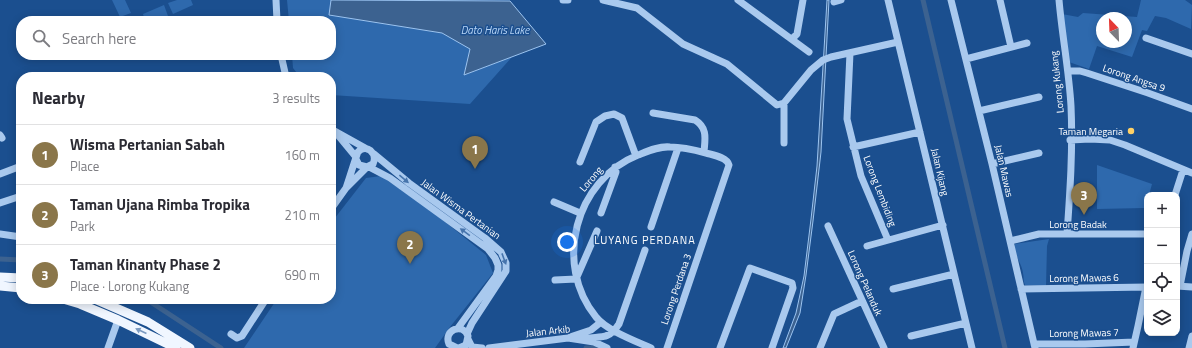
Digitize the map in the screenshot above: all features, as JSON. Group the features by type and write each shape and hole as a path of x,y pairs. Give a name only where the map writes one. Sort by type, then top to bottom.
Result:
{"main road":[{"path":"0,276 16,278"},
{"path":"0,286 16,288"},
{"path":"80,304 118,320 176,348"},
{"path":"107,304 148,322 190,348"},
{"path":"114,307 118,320"}],"street":[{"path":"276,0 277,16"},
{"path":"563,0 568,0"},
{"path":"603,0 637,8 683,44 727,64 777,105 784,103 811,70 823,60 898,42"},
{"path":"738,0 808,52"},
{"path":"792,39 797,34 803,0"},
{"name":"Jalan Kijang","path":"888,0 972,348"},
{"name":"Jalan Mawas","path":"951,0 1035,346"},
{"path":"1000,0 1011,47"},
{"name":"Lorong Kukang","path":"1059,0 1071,107 1070,186 1067,234"},
{"path":"1146,38 1192,54"},
{"path":"966,59 1027,43"},
{"name":"Lorong Lembiding","path":"850,53 847,119 853,147 862,176 888,240"},
{"path":"282,60 285,72"},
{"name":"Lorong Angsa 9","path":"1068,71 1080,71 1087,73 1192,109"},
{"path":"979,111 1040,97"},
{"path":"784,103 784,143"},
{"path":"653,113 699,122 705,133 704,152"},
{"path":"580,162 596,122 605,116 614,114 622,118 636,156"},
{"path":"336,132 370,150 374,154 375,160 346,188 336,202"},
{"path":"853,147 920,132"},
{"path":"336,134 356,158 359,166 368,167"},
{"path":"1070,140 1110,140 1192,173"},
{"name":"Lorong","path":"599,320 583,296 576,279 574,247 575,232 580,213 590,194 598,184 615,167 625,160 654,149 669,146 704,152 728,162 728,168"},
{"path":"651,227 678,148"},
{"path":"346,188 360,150 367,149"},
{"path":"992,164 1039,153"},
{"name":"Jalan Wisma Pertanian","path":"374,154 408,183 485,238 504,256 506,267 504,276 475,318 467,337"},
{"name":"Jalan Wisma Pertanian","path":"368,167 390,178 488,249 495,258 498,270 496,276 458,328"},
{"path":"601,213 616,172 615,167"},
{"path":"0,174 16,168"},
{"name":"Lorong Perdana 3","path":"666,348 728,168"},
{"path":"1176,192 1183,170"},
{"path":"0,203 16,198"},
{"path":"554,202 580,213"},
{"name":"Lorong Pelanduk","path":"828,226 884,348"},
{"path":"867,246 943,226"},
{"path":"555,280 576,279 597,231"},
{"path":"0,234 16,236"},
{"name":"Lorong Badak","path":"1010,241 1039,234 1144,234"},
{"path":"1180,282 1192,234"},
{"path":"581,339 608,336 614,331 619,324 645,250"},
{"path":"720,348 750,268 792,283 793,288 772,348"},
{"path":"893,289 954,274"},
{"path":"1180,286 1192,287"},
{"name":"Lorong Mawas 6","path":"1021,289 1144,287"},
{"path":"1133,345 1144,297"},
{"path":"820,348 834,314 862,301"},
{"path":"231,334 237,338 242,336 263,304"},
{"path":"108,348 118,320"},
{"path":"568,338 591,330 599,320 614,331 651,348"},
{"path":"912,336 966,323"},
{"path":"444,348 450,332 455,328 458,328 464,330 472,346 482,348"},
{"path":"448,338 449,344 459,348 466,344 467,337"},
{"name":"Jalan Arkib","path":"489,348 568,338 594,342 607,348"},
{"path":"1190,348 1192,338"},
{"name":"Lorong Mawas 7","path":"1035,346 1085,344 1133,345"}],"shaded area":[{"path":"112,0 125,0 131,13 120,16"},
{"path":"177,0 191,0 193,5 173,14 168,3"},
{"path":"287,0 331,0 330,15 442,33 471,49 464,75 512,57 470,104 336,95 336,72 296,72 293,68 292,60 336,60 336,16 289,16"},
{"path":"1141,0 1185,0 1192,5 1191,29 1166,18 1155,16 1147,31 1142,30 1132,57 1103,48 1132,48 1132,17 1137,17"},
{"path":"164,5 168,16 144,16 143,14"},
{"path":"1083,13 1096,14 1096,48 1089,69 1069,62 1062,14 1078,17"},
{"path":"1097,165 1152,184 1150,192 1144,192 1144,208 1097,209"},
{"path":"381,176 428,208 486,255 493,273 435,348 244,348 274,304 336,304 336,217 366,178"},
{"path":"1049,239 1047,246 1046,286 1025,285 1022,269 1015,252 1015,244"}],"water":[{"name":"Dato Haris Lake","path":"331,0 510,1 546,44 464,75 470,49 442,33 329,15"},
{"path":"827,0 829,0 821,152 813,221 800,313 786,348 783,348 796,313 804,276 817,166"}],"waterway":[{"path":"923,0 1005,348"},
{"path":"0,259 16,260"},
{"path":"154,304 221,348"},
{"path":"586,348 599,348"}],"place":[{"name":"Taman Megaria","path":"1131,131"},
{"name":"Wisma Pertanian Sabah","path":"475,169"},
{"name":"Taman Kinanty Phase 2","path":"1084,215"},
{"name":"Taman Ujana Rimba Tropika","path":"410,264"}],"district":[{"name":"LUYANG PERDANA","path":"645,240"}]}
